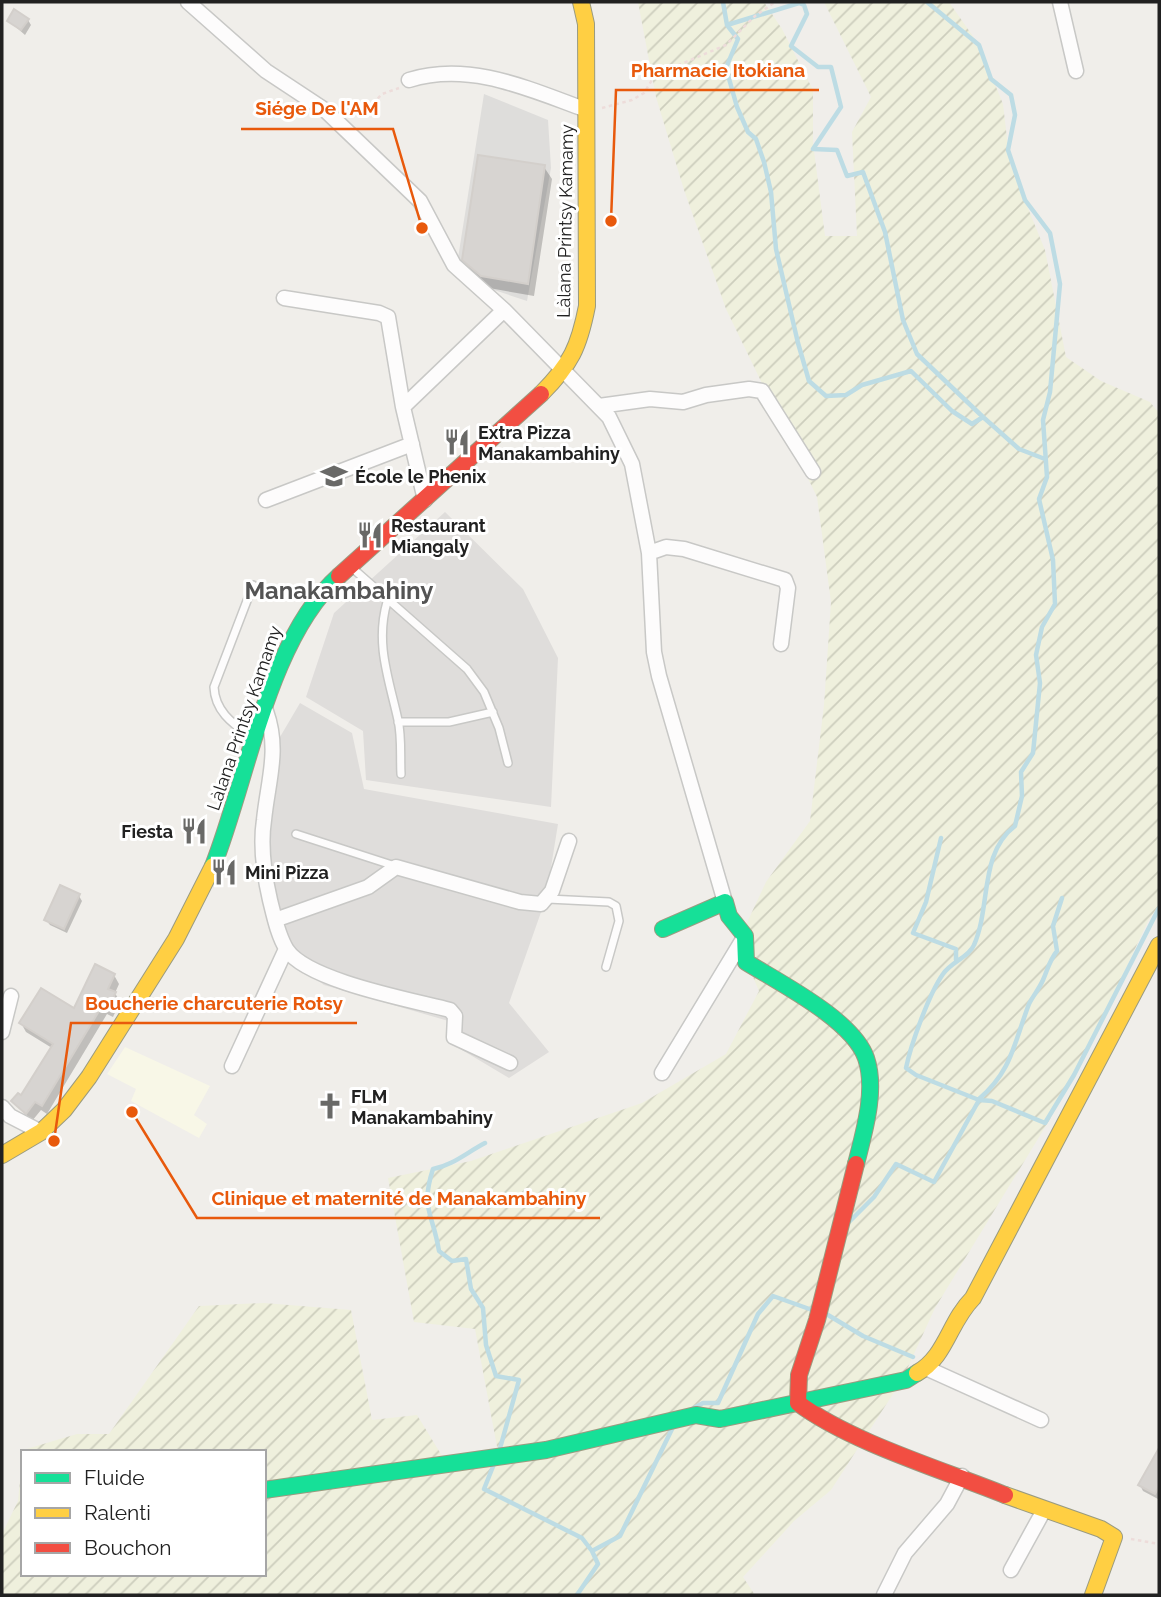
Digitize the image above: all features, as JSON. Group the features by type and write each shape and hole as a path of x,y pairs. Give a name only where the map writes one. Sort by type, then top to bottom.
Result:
{"street":[{"path":"188,2 266,71 325,110 420,201 454,265 504,310 609,417 632,464 649,553 654,652 659,676 729,916 744,936 746,962 827,1013 860,1048 869,1071 868,1109 860,1149 817,1320 799,1375 798,1402"},
{"name":"Làlana Printsy Kamamy","path":"2,1155 53,1122 89,1077 197,901 214,864 295,629 316,598 564,371 580,343 587,306 586,24 581,2"},
{"path":"1060,2 1076,71"},
{"path":"409,80 425,75 485,75 585,111"},
{"path":"284,298 379,313 388,317 403,407 425,500"},
{"path":"403,407 504,310"},
{"path":"599,406 650,399 683,402 706,395 759,390 813,472"},
{"path":"266,500 412,444"},
{"path":"649,553 666,547 684,549 785,580 788,587 781,644"},
{"path":"266,710 275,740 262,846 275,920 286,949 307,967 349,984 450,1010 456,1016 454,1037 510,1063"},
{"path":"275,920 368,887 396,867 534,905 548,899 569,841"},
{"path":"663,929 725,902"},
{"path":"662,1073 744,936"},
{"path":"266,1490 546,1450 696,1415 720,1419 906,1381 933,1363 958,1313 973,1298 1159,945"},
{"path":"232,1066 286,949"},
{"path":"2,1031 11,996"},
{"path":"2,1107 10,1116 41,1132"},
{"path":"926,1368 1041,1420"},
{"path":"798,1402 810,1412 879,1445 1044,1510 1101,1529 1114,1537 1093,1595"},
{"path":"884,1595 905,1553 947,1504 962,1476"},
{"path":"1011,1570 1044,1510"}],"lane":[{"path":"350,566 387,602 467,669 484,691 508,763"},
{"path":"253,585 214,687 215,701 225,716 255,741"},
{"path":"387,602 382,625 383,662 398,722 401,774"},
{"path":"398,722 449,722 493,712"},
{"path":"296,834 396,867"},
{"path":"548,899 609,902 616,906 619,921 606,967"}],"path":[{"path":"585,111 632,100 644,93 655,75 726,45 755,16 775,2"},
{"path":"325,110 335,108 354,114 367,110 382,94 404,86 409,80"},
{"path":"1114,1537 1159,1544"}],"shaded area":[{"path":"638,2 764,2 782,29 813,90 813,143 825,236 857,236 852,132 871,97 824,2 949,2 979,45 1003,104 1010,164 1045,250 1066,357 1101,381 1150,402 1159,413 1159,905 1148,921 1099,1026 1050,1119 935,1308 902,1380 831,1490 794,1521 743,1577 755,1595 2,1595 2,1534 18,1501 21,1470 21,1576 266,1576 266,1450 23,1450 77,1434 109,1434 199,1306 264,1303 351,1310 372,1420 417,1415 447,1464 498,1452 475,1329 414,1322 388,1178 471,1161 642,1103 726,1054 759,991 738,942 766,882 810,821 824,705 831,602 817,497 726,309 684,190 656,97"},
{"path":"484,94 548,120 551,168 527,301 455,277"},
{"path":"445,512 523,589 558,658 551,807 366,780 363,731 306,697 334,613"},
{"path":"300,703 352,733 364,789 558,824 546,898 509,1003 549,1052 509,1078 462,1050 452,1022 324,985 284,954 267,852 270,754"},
{"path":"125,1047 210,1086 194,1115 207,1124 199,1138 131,1101 136,1089 107,1074"}],"building":[{"path":"14,9 29,19 21,30 7,21"},
{"path":"478,155 545,165 528,284 481,276 462,260"},
{"path":"60,885 80,894 64,929 44,920"},
{"path":"95,964 115,974 108,989 116,992 108,1009 102,1006 42,1106 35,1102 26,1114 11,1101 18,1093 21,1095 53,1044 19,1023 41,988 74,1008"},
{"path":"1159,1448 1159,1487 1155,1494 1138,1485"}],"waterway":[{"path":"723,2 727,25 738,39 726,68 737,107 748,132 756,139 764,162 771,192 776,249 809,381 826,396 846,395 862,385 911,371 952,411 972,424 983,417 1019,449 1045,459"},
{"path":"849,1222 874,1197 896,1164 934,1182 979,1100 916,1075 906,1068 921,1020 938,983 946,970 974,945 991,865 1004,837 1015,826 1022,796 1021,772 1033,753 1040,683 1036,655 1042,627 1055,604 1053,560 1039,499 1047,477 1043,420 1050,392 1060,284 1050,233 1025,200 1008,150 1015,115 1011,95 991,79 979,45 927,2"},
{"path":"727,25 799,3 804,5 807,14 791,46 818,67 831,67 841,107 813,149 837,150 847,176 863,172 885,232 903,320 917,354 983,417"},
{"path":"941,838 926,902 913,933 956,949 956,960"},
{"path":"979,1099 999,1078 1005,1067 1029,1004 1057,951 1053,926 1062,898"},
{"path":"979,1100 992,1101 1045,1123 1074,1075 1159,908"},
{"path":"485,1143 453,1162 433,1169 428,1203 439,1251 452,1261 466,1259 471,1289 483,1308 486,1345 496,1376 519,1380 499,1452"},
{"path":"694,1408 703,1403 718,1403 758,1314 773,1296 815,1311"},
{"path":"823,1312 863,1336 913,1357"},
{"path":"577,1595 598,1564 592,1551 620,1536 673,1427"},
{"path":"494,1464 484,1489 582,1538 592,1551"}],"traffic: fast":[{"path":"213,866 277,672 294,636 315,603 339,576"},
{"path":"663,929 725,902 729,916 745,936 746,962 831,1016 859,1044 869,1070 870,1097 856,1164"},
{"path":"266,1490 546,1450 696,1415 720,1419 906,1380 917,1373"}],"traffic: slow":[{"path":"541,394 567,364 581,333 587,306 586,24 581,2"},
{"path":"2,1155 41,1132 64,1110 89,1077 176,939 213,866"},
{"path":"917,1373 935,1358 973,1298 1159,945"},
{"path":"1005,1495 1101,1529 1114,1537 1093,1595"}],"traffic: jam":[{"path":"339,576 541,394"},
{"path":"856,1164 817,1320 799,1375 798,1403 870,1443 1005,1495"}],"place":[{"name":"Pharmacie Itokiana","path":"611,221"},
{"name":"Siége De l'AM","path":"422,228"},
{"name":"Extra Pizza Manakambahiny","path":"457,442"},
{"name":"École le Phenix","path":"334,476"},
{"name":"Restaurant Miangaly","path":"370,535"},
{"name":"Fiesta","path":"194,831"},
{"name":"Mini Pizza","path":"224,872"},
{"name":"FLM Manakambahiny","path":"330,1106"},
{"name":"Clinique et maternité de Manakambahiny","path":"132,1112"},
{"name":"Boucherie charcuterie Rotsy","path":"54,1141"}],"district":[{"name":"Manakambahiny","path":"339,590"}]}
